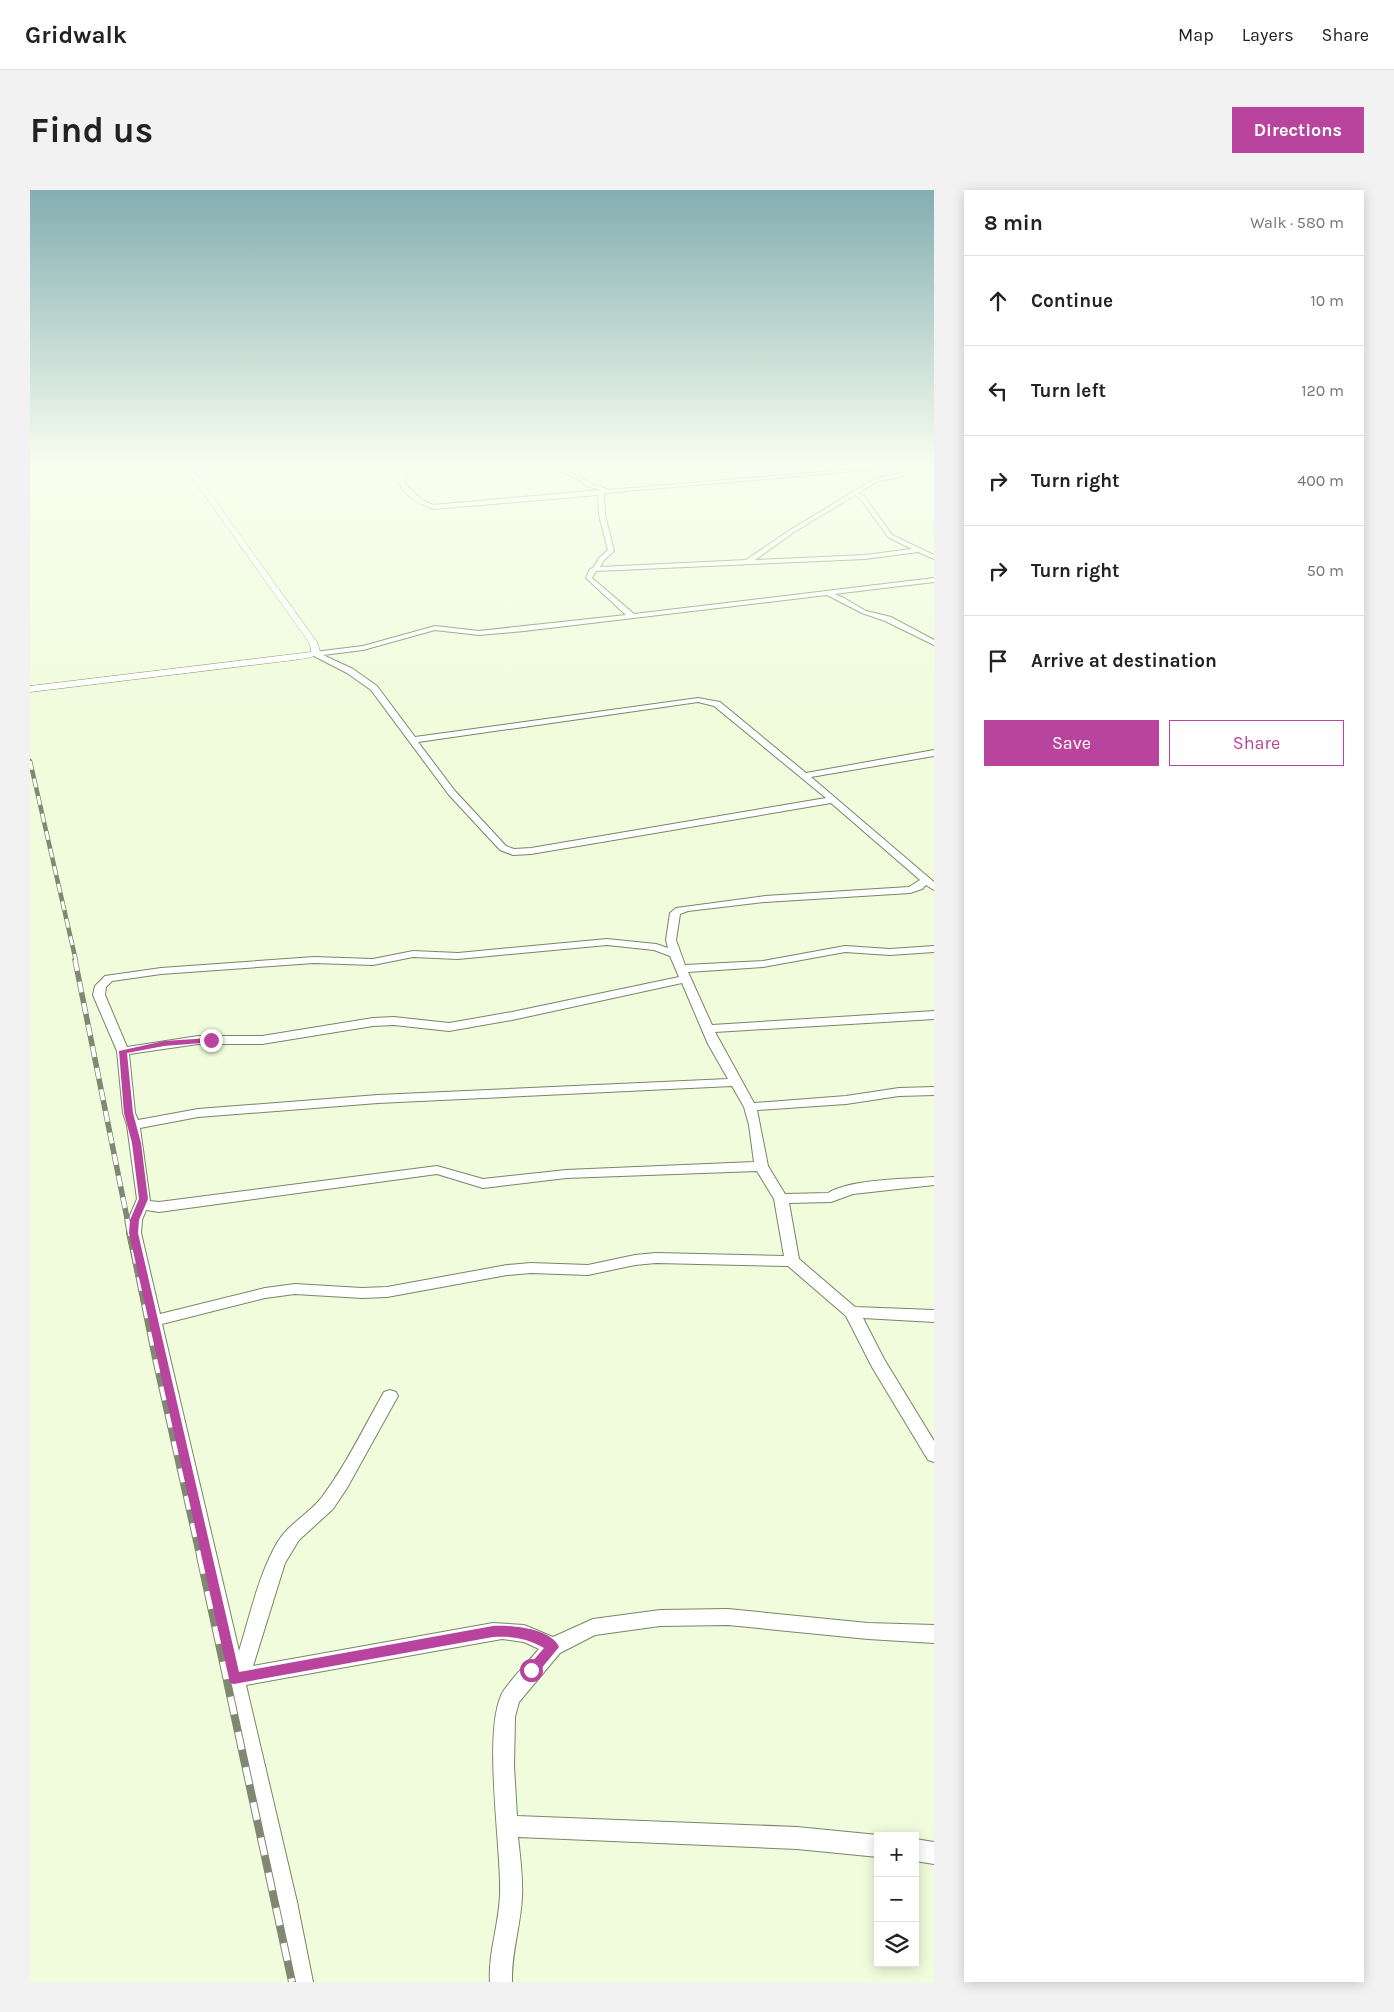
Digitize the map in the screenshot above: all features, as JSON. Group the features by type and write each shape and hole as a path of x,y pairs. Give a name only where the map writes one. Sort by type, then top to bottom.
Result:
{"street":[{"path":"247,550 314,644 317,649 314,654"},
{"path":"596,569 601,559 611,550"},
{"path":"748,562 766,550"},
{"path":"633,617 589,578 592,570 865,557 919,550 934,557"},
{"path":"30,689 363,648 435,628 479,633 633,617 934,580"},
{"path":"825,594 842,598 856,608 888,619 934,643"},
{"path":"314,654 367,681 452,793 503,848 513,852 531,851 832,800"},
{"path":"413,740 704,701 718,704 930,883"},
{"path":"803,776 934,753"},
{"path":"930,883 910,890 765,899 680,910 675,913 671,940 675,954 707,1028 750,1107 755,1125 761,1166 781,1199 792,1261 851,1312 861,1327 865,1340 934,1455"},
{"path":"302,1982 237,1678 152,1320 134,1233 135,1220 142,1206 143,1187 133,1125 129,1113 123,1051 99,995 101,986 109,978 161,970 314,960 373,962 413,954 476,955 606,942 656,947 675,954"},
{"path":"123,1051 198,1040 262,1040 373,1022 449,1027 512,1016 684,974 763,964 845,949 890,952 934,949"},
{"path":"707,1028 934,1015"},
{"path":"133,1125 198,1113 378,1100 737,1082"},
{"path":"750,1107 846,1100 899,1092 934,1092"},
{"path":"142,1206 159,1207 437,1170 483,1184 566,1174 761,1166"},
{"path":"781,1199 831,1197 840,1192 853,1189 934,1181"},
{"path":"152,1320 265,1293 295,1289 362,1293 387,1292 507,1270 588,1270 634,1260 656,1258 792,1261"},
{"path":"851,1312 934,1316"},
{"path":"237,1678 276,1563 284,1547 293,1535 327,1504 341,1483 390,1396"},
{"path":"501,1982 500,1964 506,1940 511,1895 504,1766 505,1717 511,1697 553,1647 593,1627 660,1618 728,1617 868,1631 934,1634"},
{"path":"237,1678 493,1631 515,1631 532,1635 553,1647"},
{"path":"507,1826 797,1838 874,1846"},
{"path":"919,1851 934,1853"}],"railway":[{"path":"30,761 76,961"},
{"path":"75,960 128,1223"},
{"path":"128,1222 156,1361 200,1557"},
{"path":"200,1556 292,1982"}],"route":[{"path":"211,1040 164,1044 123,1051 129,1113 133,1125 144,1199 135,1220 134,1233 152,1320 234,1678 493,1631 515,1631 532,1635 553,1647 531,1670"}]}
